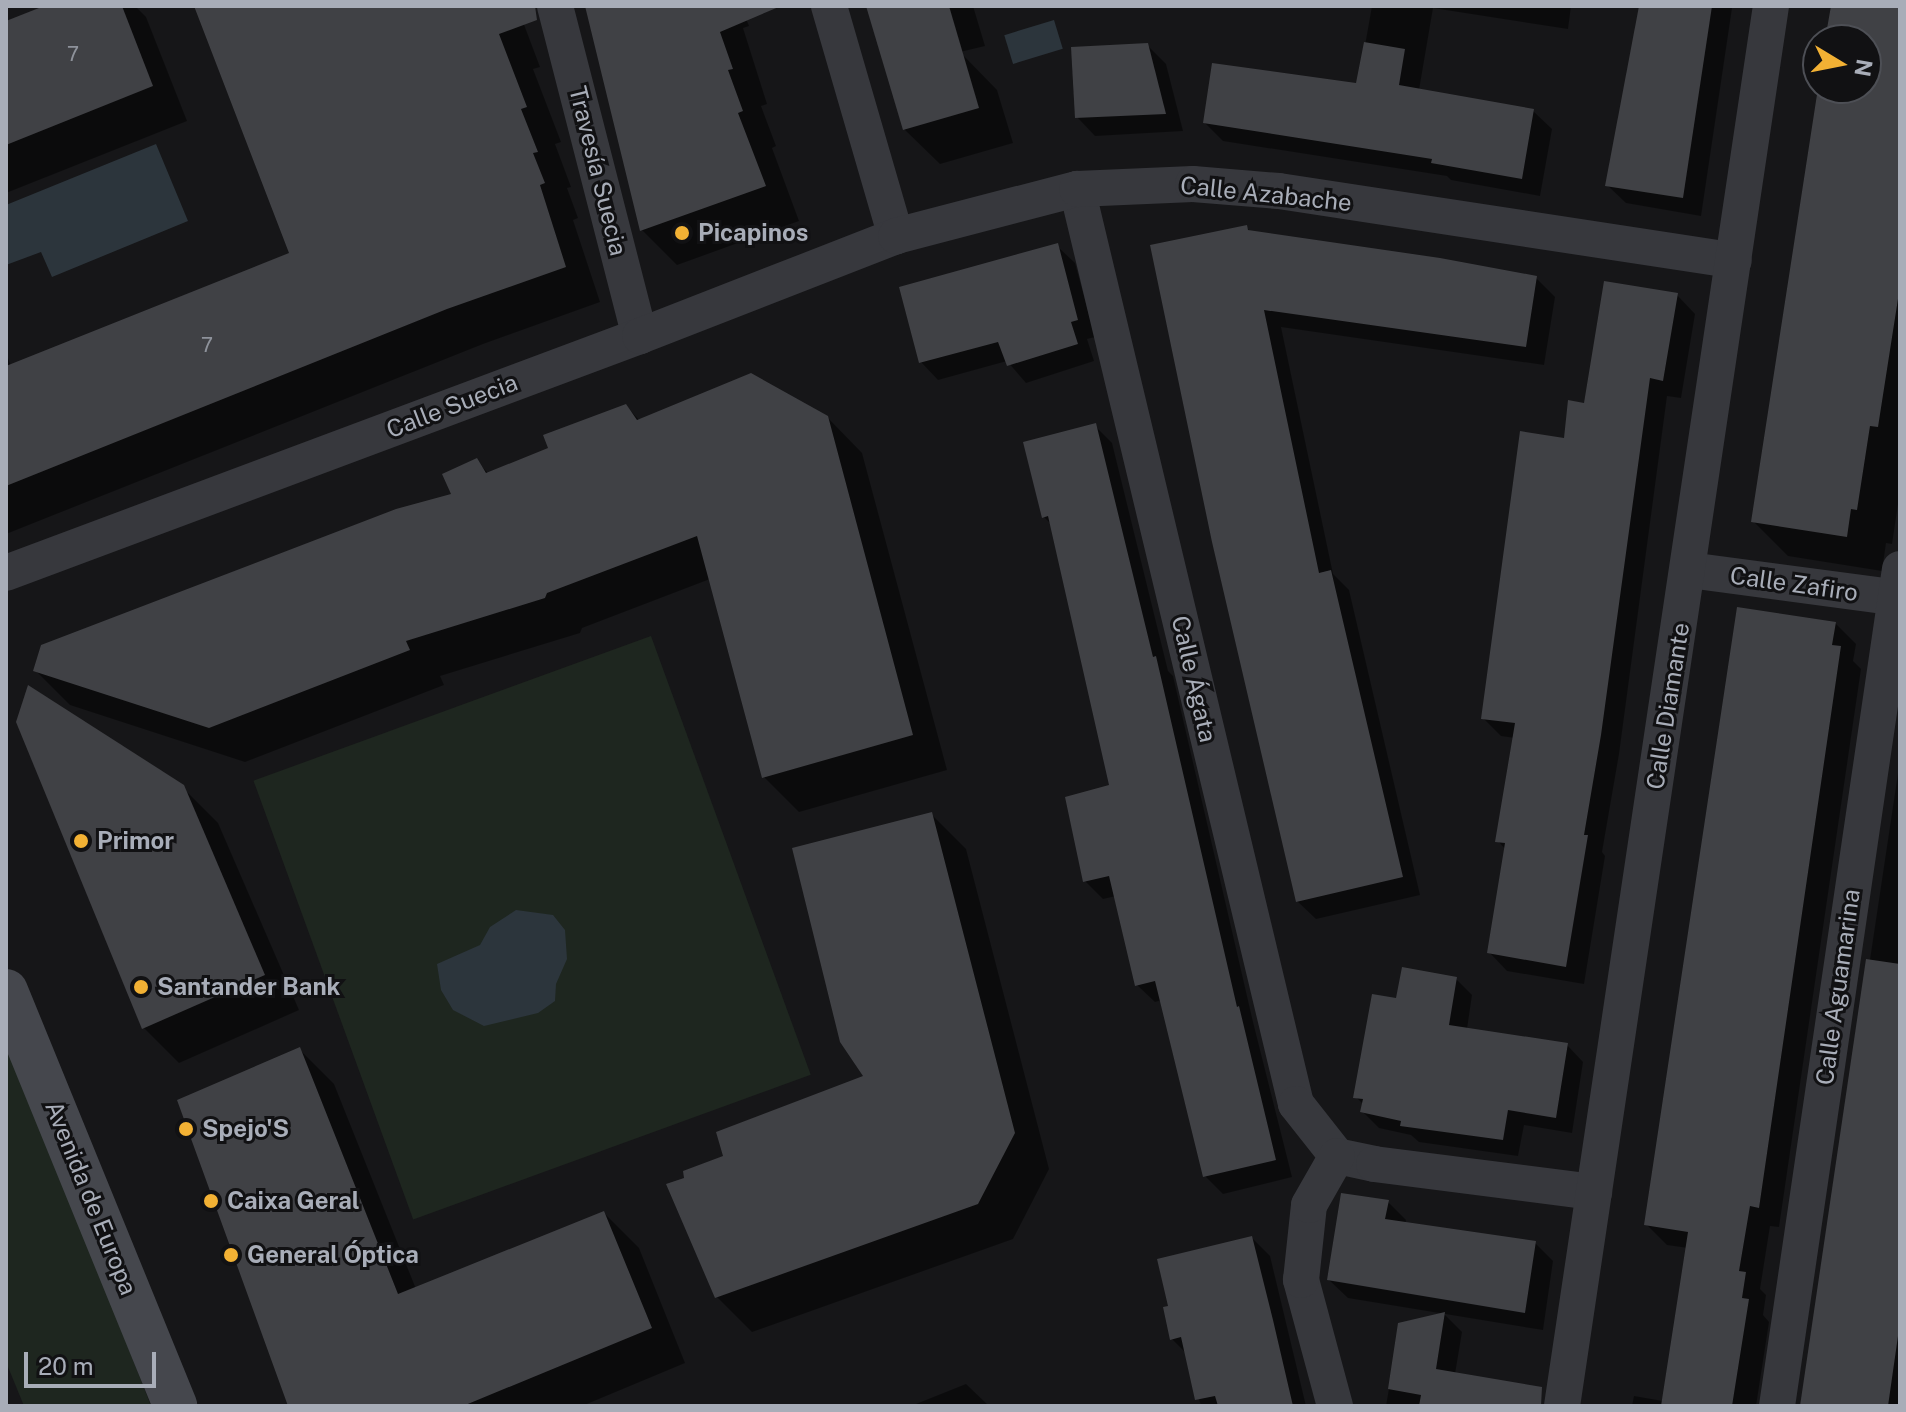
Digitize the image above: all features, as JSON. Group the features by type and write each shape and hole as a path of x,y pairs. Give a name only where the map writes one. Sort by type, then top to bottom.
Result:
{"street":[{"name":"Travesía Suecia","path":"555,6 640,336"},
{"path":"829,6 896,236"},
{"name":"Calle Diamante","path":"1562,1406 1771,6"},
{"name":"Calle Azabache","path":"896,236 1077,189 1193,184 1279,191 1734,261"},
{"name":"Calle Ágata","path":"1077,189 1296,1104 1337,1156"},
{"name":"Calle Suecia","path":"6,573 640,336 896,236"},
{"name":"Calle Zafiro","path":"1689,570 1899,588"},
{"name":"Calle Aguamarina","path":"1777,1406 1899,588"},
{"name":"Avenida de Europa","path":"6,991 175,1406"},
{"path":"1335,1406 1301,1280 1309,1205 1337,1156 1374,1164 1594,1192"}],"shaded area":[{"path":"1054,20 1063,49 1013,64 1004,35"},
{"path":"156,144 188,221 52,277 41,252 6,265 6,205"},
{"path":"651,636 811,1075 413,1220 254,781"},
{"path":"516,910 553,915 565,930 567,959 556,984 555,1001 538,1013 484,1026 453,1010 441,990 437,964 480,945 490,927"},
{"path":"6,1032 151,1406 24,1406 6,1362"}],"building":[{"path":"44,6 122,6 153,86 6,145 6,21"},
{"path":"194,6 535,6 537,20 499,34 527,107 521,109 538,152 533,153 545,183 540,185 566,267 447,309 6,486 6,366 289,253"},
{"path":"585,6 781,6 720,32 733,69 728,70 743,111 738,113 766,186 640,231"},
{"path":"866,6 949,6 979,108 903,130"},
{"path":"1639,6 1712,6 1683,198 1605,186"},
{"path":"1831,6 1900,6 1900,286 1878,427 1870,426 1857,510 1851,509 1847,537 1751,522 1816,104 1882,104 1882,24 1828,24"},
{"path":"1364,42 1405,49 1399,85 1534,109 1522,179 1431,163 1432,159 1203,123 1212,63 1356,83"},
{"path":"1148,43 1166,114 1075,118 1071,47"},
{"path":"1247,225 1248,230 1440,258 1537,276 1526,347 1264,310 1319,573 1331,570 1403,877 1296,902 1212,542 1150,245"},
{"path":"1058,243 1078,320 1071,322 1078,344 1007,366 998,342 919,363 899,287"},
{"path":"1604,281 1678,293 1663,381 1650,378 1601,735 1584,835 1588,835 1566,967 1487,953 1505,843 1495,842 1515,723 1481,719 1520,431 1564,438 1568,400 1584,403"},
{"path":"751,373 828,416 913,735 762,778 697,536 547,593 545,598 406,641 410,650 209,728 33,671 41,645 396,509 451,494 442,474 477,458 486,473 548,448 543,435 626,404 637,420"},
{"path":"1096,423 1153,657 1156,656 1237,1007 1276,1160 1203,1177 1155,981 1135,986 1109,876 1083,882 1065,797 1109,785 1048,516 1042,518 1023,442"},
{"path":"1737,607 1836,622 1832,645 1841,646 1759,1208 1750,1206 1739,1271 1746,1272 1742,1298 1749,1299 1732,1406 1661,1406 1688,1232 1644,1225"},
{"path":"28,685 184,785 265,975 142,1029 16,722"},
{"path":"932,812 1015,1133 978,1204 715,1298 666,1184 684,1178 683,1171 723,1156 716,1132 863,1076 840,1042 792,848"},
{"path":"1866,959 1900,964 1900,1322 1888,1406 1800,1406"},
{"path":"1402,967 1457,977 1449,1025 1568,1043 1556,1118 1508,1110 1503,1140 1400,1126 1401,1121 1360,1112 1363,1099 1353,1098 1372,994 1396,998"},
{"path":"300,1047 398,1294 604,1211 652,1328 463,1406 288,1406 177,1100"},
{"path":"1341,1193 1389,1200 1385,1219 1536,1241 1525,1313 1327,1280"},
{"path":"1252,1236 1293,1406 1218,1406 1215,1396 1195,1400 1181,1337 1170,1340 1163,1307 1168,1306 1157,1259"},
{"path":"1445,1312 1436,1369 1542,1387 1541,1406 1419,1406 1421,1395 1388,1389 1398,1323"}],"place":[{"name":"Picapinos","path":"682,233"},
{"name":"Primor","path":"81,841"},
{"name":"Santander Bank","path":"141,987"},
{"name":"Spejo'S","path":"186,1129"},
{"name":"Caixa Geral","path":"211,1201"},
{"name":"General Óptica","path":"231,1255"}]}
